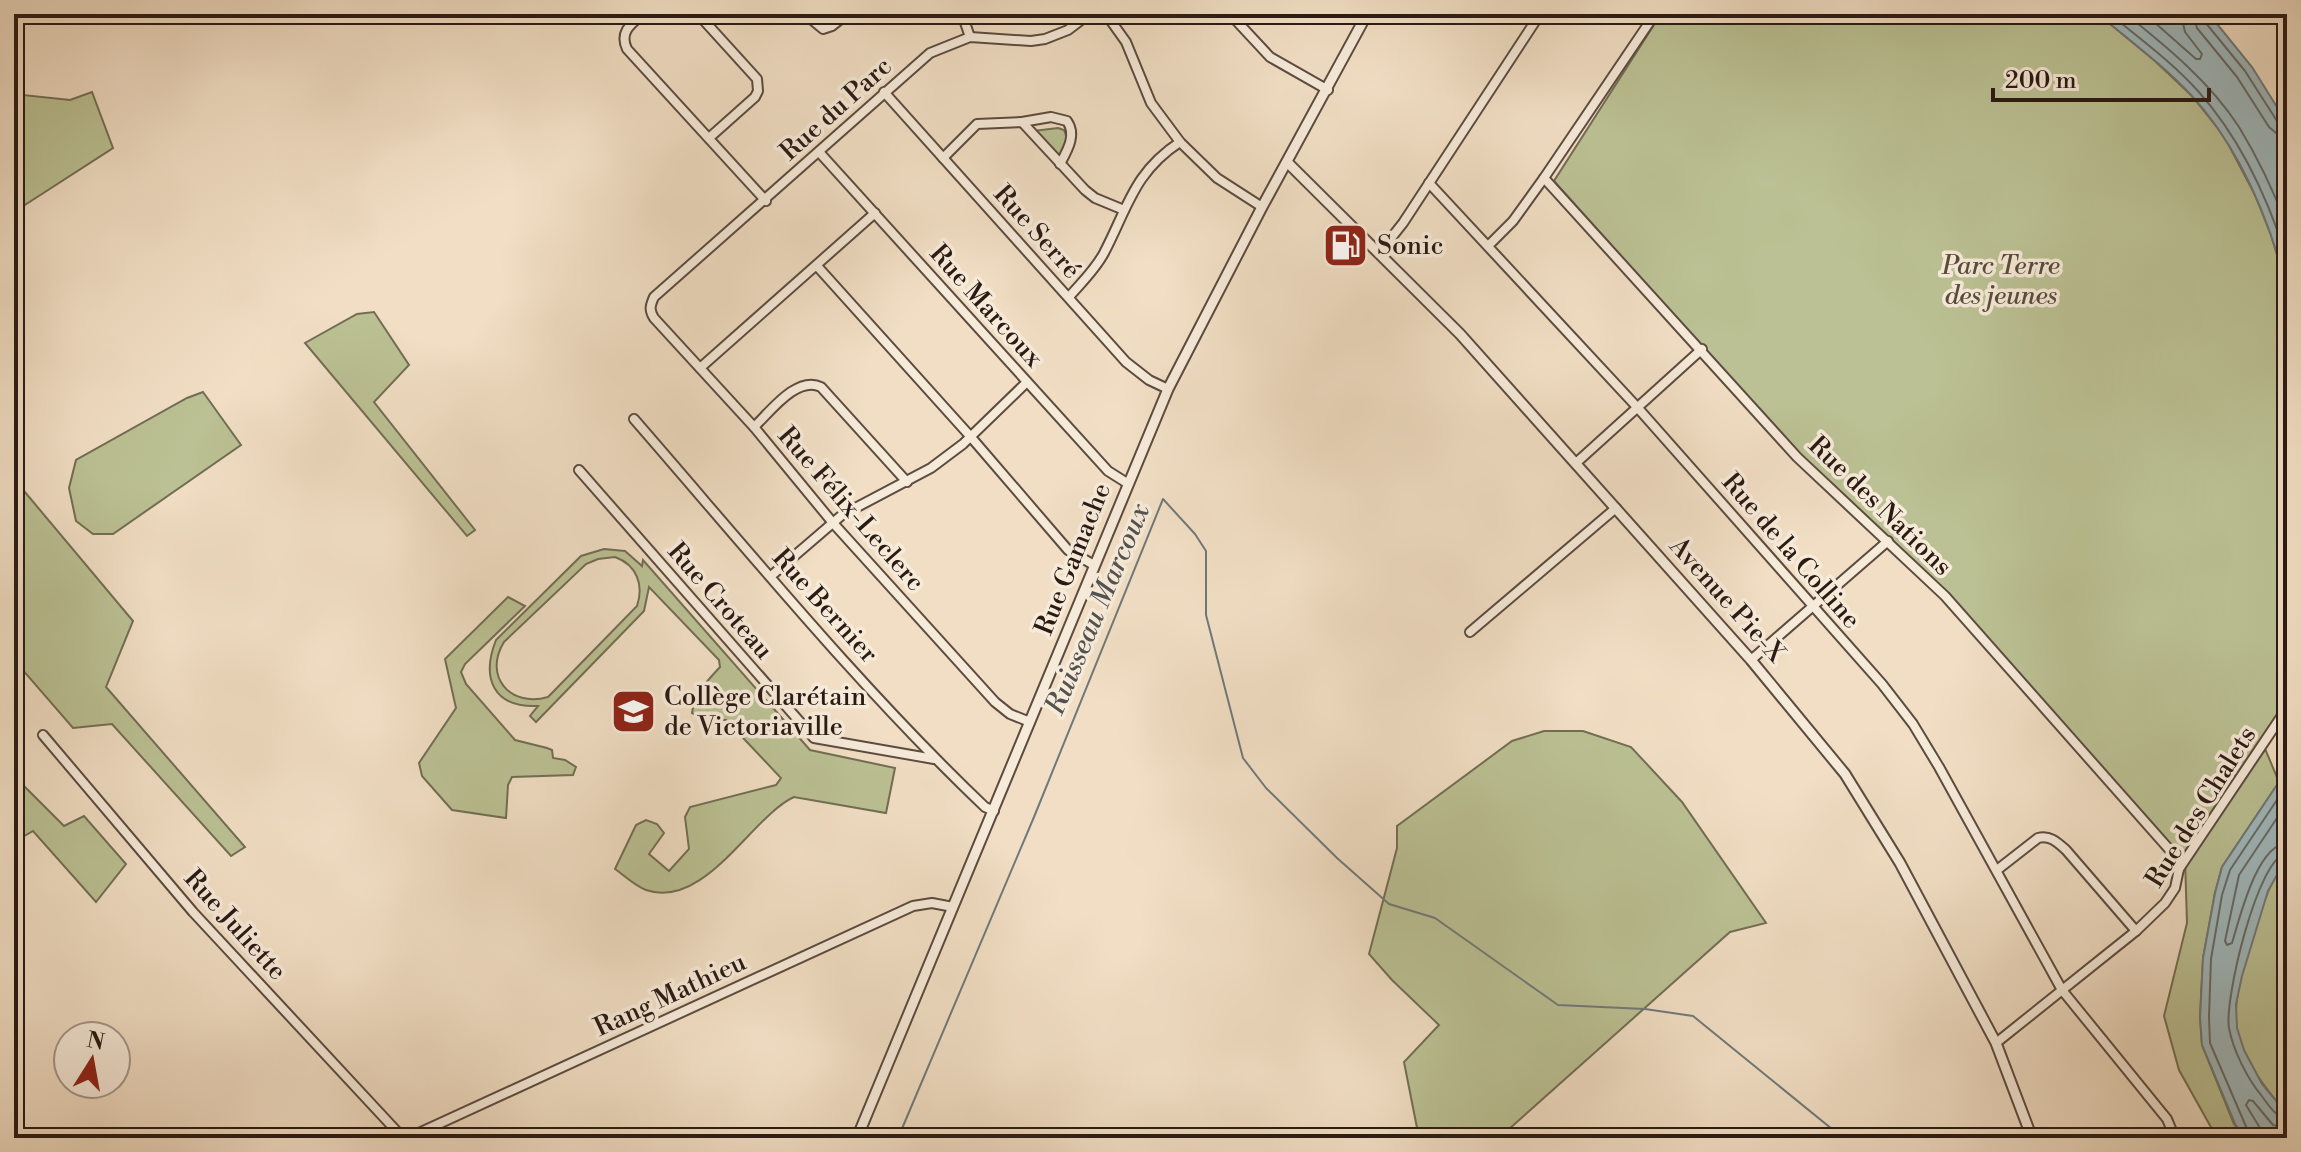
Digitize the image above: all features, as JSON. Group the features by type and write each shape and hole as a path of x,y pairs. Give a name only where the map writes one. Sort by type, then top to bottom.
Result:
{"street":[{"path":"643,14 626,29 625,45 766,201"},
{"path":"698,14 759,85 755,97 709,138"},
{"path":"805,14 823,29 847,14"},
{"path":"962,14 970,37"},
{"name":"Rue du Parc","path":"650,311 654,297 930,53 970,37 1045,39 1068,30 1089,14"},
{"path":"1106,14 1126,42 1151,103 1180,142 1217,178 1262,207"},
{"path":"1230,14 1270,57 1328,90"},
{"name":"Rue Gamache","path":"857,1138 1168,389 1367,14"},
{"path":"1380,252 1540,14"},
{"path":"1488,246 1513,221 1544,178 1655,14"},
{"name":"Rue Serré","path":"884,92 1135,370 1168,389"},
{"path":"943,158 977,124 1051,117 1067,121 1072,131 1060,164"},
{"path":"1022,122 1095,198 1124,210"},
{"path":"1069,297 1096,267 1151,163 1180,142"},
{"name":"Rue Marcoux","path":"819,152 1108,471 1127,483"},
{"name":"Avenue Pie-X","path":"1288,163 1460,334 1751,660 1845,774 1900,863 1996,1043 2032,1138"},
{"name":"Rue des Nations","path":"1544,178 1797,457 1945,596 2009,665 2176,857 2179,869"},
{"name":"Rue de la Colline","path":"1429,183 1637,407 1882,684 1913,724 2062,990 2167,1119 2175,1138"},
{"path":"700,368 875,213"},
{"path":"817,266 1068,550 1094,565"},
{"name":"Rue Félix-Leclerc","path":"650,311 754,427 833,523 995,702 1010,714 1030,722"},
{"path":"1576,463 1702,349"},
{"path":"771,576 851,509 931,468 1027,382"},
{"path":"754,427 799,387 814,383 907,482"},
{"name":"Rue Bernier","path":"634,419 935,759 985,807 994,811"},
{"name":"Rue Croteau","path":"579,470 814,738 935,759"},
{"path":"1470,632 1616,508"},
{"path":"1751,660 1888,541"},
{"name":"Rue des Chalets","path":"1996,1043 2136,931 2171,896 2179,869 2287,708"},
{"name":"Rue Juliette","path":"43,735 193,912 405,1138"},
{"path":"1997,870 2038,838 2053,839 2136,931"},
{"name":"Rang Mathieu","path":"405,1138 913,906 932,903 953,907"}],"green space":[{"name":"Parc Terre des jeunes","path":"1661,14 2098,14 2192,96 2224,136 2255,195 2287,288 2287,708 2263,744 2279,782 2222,867 2203,958 2200,1017 2202,1045 2234,1124 2246,1138 2217,1138 2179,1070 2164,1016 2187,923 2185,860 1895,544 1801,457 1554,181"},
{"path":"92,92 113,148 14,212 14,94 70,100"},
{"path":"1064,130 1066,146 1058,161 1033,131"},
{"path":"374,312 409,365 374,402 475,530 467,536 305,343 357,314"},
{"path":"203,392 241,445 113,534 93,534 76,521 69,488 76,460"},
{"path":"14,479 133,621 106,687 245,847 231,856 112,724 73,728 14,660"},
{"path":"604,549 625,551 642,566 643,560 810,750 895,768 886,813 794,797 761,822 708,874 688,887 668,893 646,890 615,869 636,825 646,820 657,824 664,833 649,854 669,871 689,849 685,817 690,807 776,785 781,778 726,720 700,718 692,713 698,694 720,667 719,660 649,587 644,611 536,722 530,716 538,706 510,702 501,696 494,688 490,667 496,640 581,556","holes":["615,557 633,570 639,583 637,606 548,697 522,698 504,686 497,666 504,642 586,564"]},
{"path":"508,597 525,606 465,664 461,672 466,684 515,740 552,750 553,758 565,760 576,767 573,775 512,777 508,785 506,818 452,810 422,776 419,763 456,708 445,659"},
{"path":"1544,731 1583,731 1631,747 1682,802 1766,923 1730,932 1499,1138 1419,1138 1404,1062 1439,1025 1369,954 1397,848 1397,826 1512,741"},
{"path":"14,776 64,826 84,816 126,864 96,902 33,831 14,842"},
{"path":"2287,857 2287,1114 2250,1064 2240,1041 2236,1012 2250,940 2268,891"}],"water":[{"path":"2098,14 2209,14 2252,67 2287,123 2287,288 2262,211 2224,138 2180,84"},
{"path":"2287,770 2287,857 2268,891 2236,1004 2237,1028 2244,1050 2262,1084 2287,1114 2287,1138 2246,1138 2235,1124 2202,1045 2203,958 2222,867"}],"waterway":[{"name":"Ruisseau Marcoux","path":"901,1131 1034,817 1163,499 1206,551 1206,615 1243,758 1266,788 1337,858 1389,904 1435,918 1558,1005 1645,1009 1693,1016 1843,1138"}],"place":[{"name":"Sonic","path":"1346,246"},
{"name":"Collège Clarétain de Victoriaville","path":"633,712"}]}
